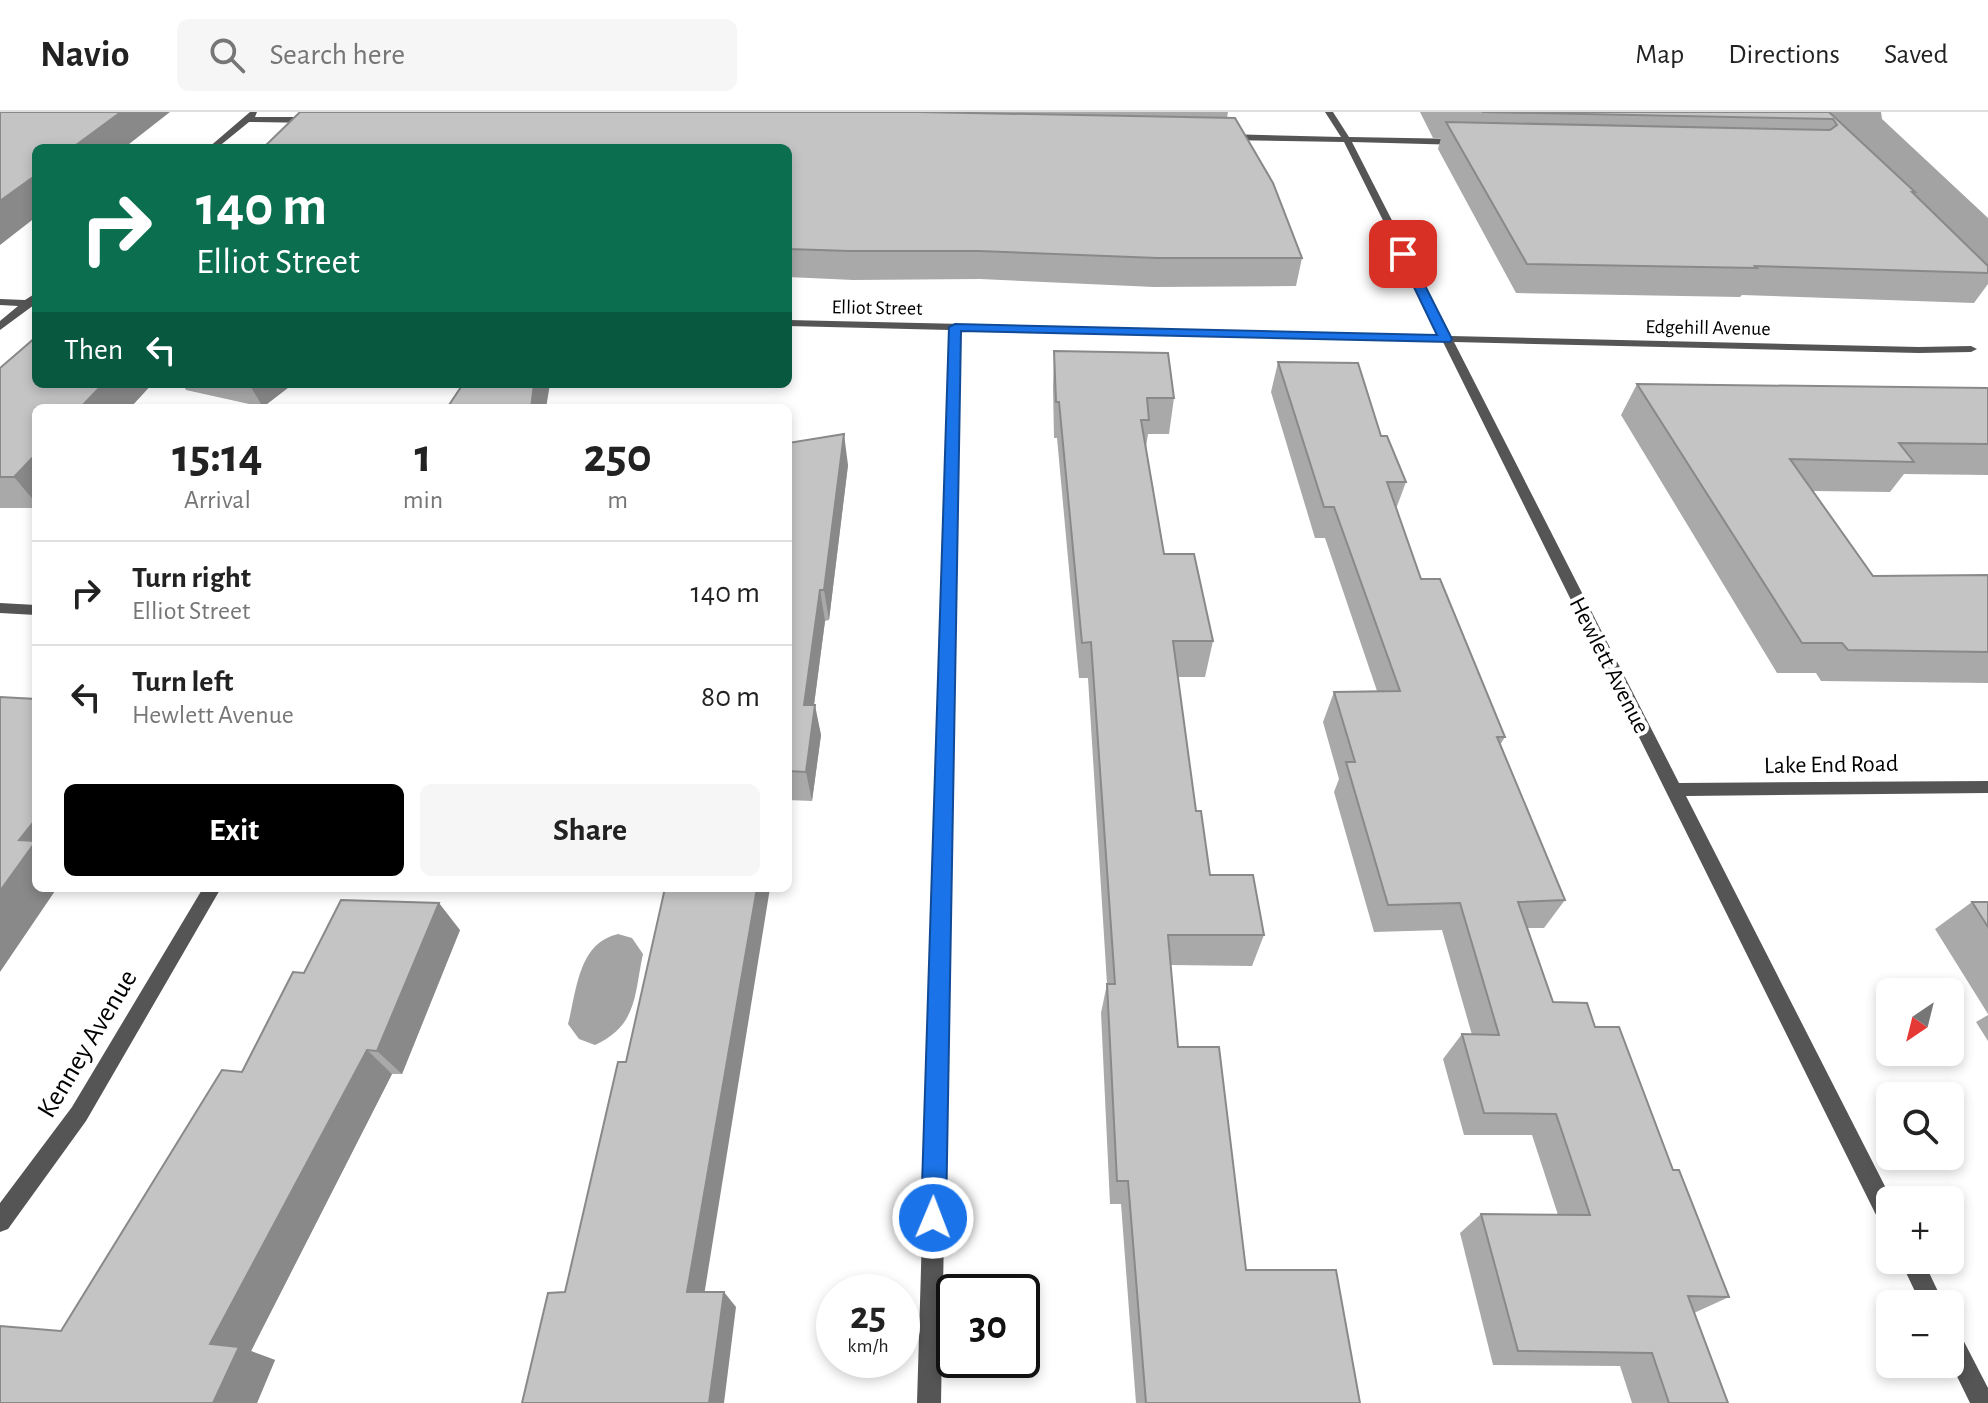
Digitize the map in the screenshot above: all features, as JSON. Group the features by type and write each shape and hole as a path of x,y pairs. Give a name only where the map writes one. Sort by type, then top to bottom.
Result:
{"street":[{"path":"217,144 255,112"},
{"name":"Hewlett Avenue","path":"1329,112 1347,140 1876,1191"},
{"path":"247,119 326,120"},
{"path":"1212,136 1472,142"},
{"path":"0,302 32,301"},
{"path":"0,327 32,302"},
{"name":"Elliot Street","path":"792,323 1445,339"},
{"path":"929,1403 955,327"},
{"name":"Edgehill Avenue","path":"1445,339 1971,349"},
{"path":"0,608 32,610"},
{"name":"Lake End Road","path":"1674,790 1988,787"},
{"name":"Kenney Avenue","path":"0,1221 79,1114 210,892"},
{"path":"1964,1366 1983,1403"}],"shaded area":[{"path":"618,934 632,938 643,954 635,996 627,1018 619,1028 595,1045 579,1039 568,1024 577,983 587,957 605,939"}],"building":[{"path":"0,112 121,112 77,144 32,144 32,178 0,201"},
{"path":"300,112 919,112 1235,118 1273,183 1302,258 1157,258 979,251 792,249 792,144 267,144"},
{"path":"1482,112 1829,112 1915,192 1912,192 1988,266 1988,273 1755,266 1757,268 1527,264 1446,122 1830,130 1837,125 1833,119"},
{"path":"32,340 32,388 99,388 84,404 32,404 32,458 14,477 0,477 0,368"},
{"path":"1054,351 1168,353 1174,398 1147,398 1149,420 1141,420 1164,554 1194,554 1213,641 1173,641 1196,811 1201,811 1210,875 1253,875 1264,935 1168,935 1178,1047 1219,1047 1246,1270 1336,1270 1360,1403 1146,1403 1128,1181 1117,1181 1107,984 1115,984 1091,642 1082,643 1059,402 1056,402"},
{"path":"1278,362 1358,363 1381,436 1387,436 1406,482 1387,482 1421,579 1440,579 1505,737 1497,737 1565,900 1518,902 1553,1002 1587,1003 1595,1027 1619,1027 1673,1170 1679,1170 1729,1297 1688,1296 1728,1403 1669,1403 1652,1353 1518,1351 1481,1214 1590,1215 1556,1114 1484,1113 1462,1034 1499,1035 1460,903 1388,905 1346,762 1355,762 1334,692 1400,691 1334,507 1324,507"},
{"path":"1637,384 1988,388 1988,444 1899,443 1914,462 1790,459 1873,576 1988,575 1988,652 1848,650 1842,643 1802,643"},
{"path":"460,388 534,388 532,404 450,404"},
{"path":"844,434 824,590 820,590 804,705 815,705 806,772 792,771 792,442"},
{"path":"0,697 32,699 32,824 19,840 32,841 32,847 0,891"},
{"path":"664,892 756,892 687,1292 724,1292 709,1403 522,1403 548,1293 565,1292 618,1062 626,1062"},
{"path":"341,900 439,903 377,1051 367,1050 210,1344 239,1347 213,1403 0,1403 0,1326 61,1331 222,1070 242,1072 293,972 304,973"},
{"path":"1972,902 1988,902 1988,927"}],"waterway":[{"path":"1853,112 1854,124 1988,255"}],"route":[{"path":"933,1218 955,327 1445,339 1403,254"}]}
